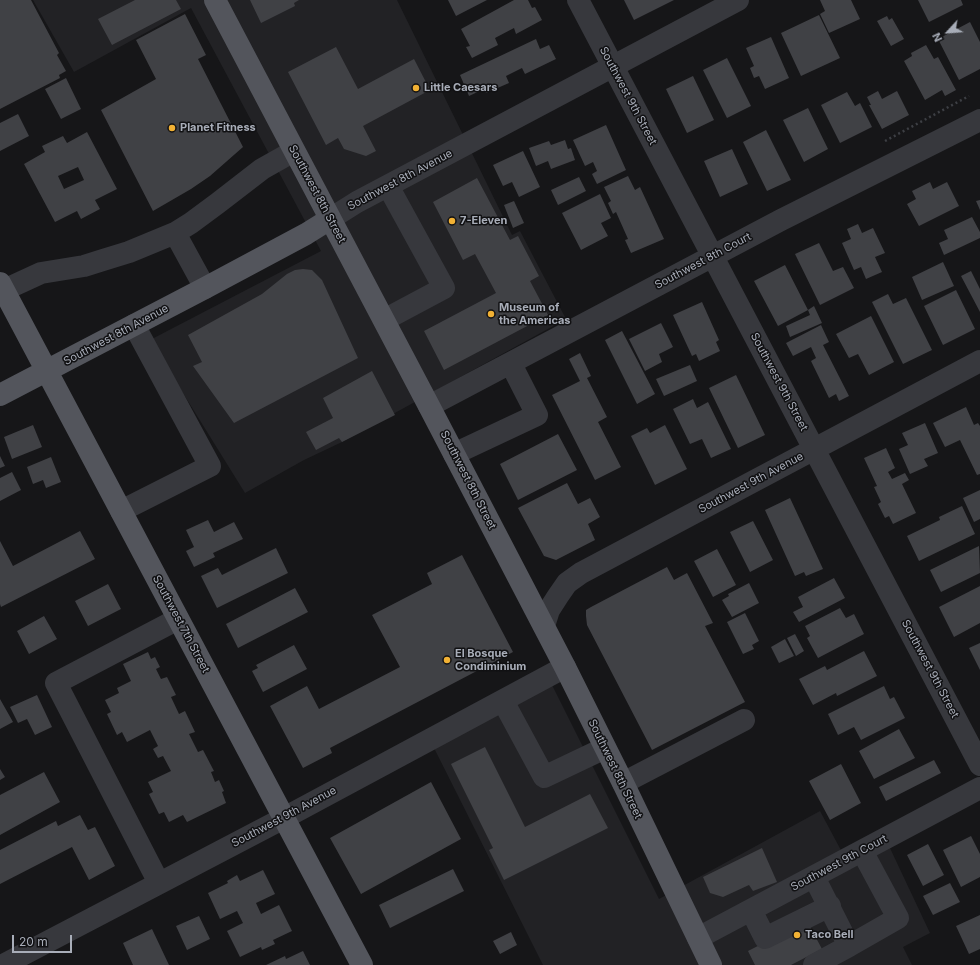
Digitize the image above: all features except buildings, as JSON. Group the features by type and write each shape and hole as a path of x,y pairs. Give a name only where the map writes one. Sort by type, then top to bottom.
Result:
{"main road":[{"name":"Southwest 8th Street","path":"215,0 544,626 623,783 711,965"},
{"name":"Southwest 8th Avenue","path":"0,396 306,234 330,219"},
{"name":"Southwest 7th Street","path":"2,287 362,965"}],"street":[{"name":"Southwest 9th Street","path":"578,0 980,765"},
{"name":"Southwest 8th Avenue","path":"330,219 357,202 738,0"},
{"name":"Southwest 8th Court","path":"429,406 713,256 980,120"},
{"path":"2,287 41,273 84,266 129,252 175,233 192,223 262,169 294,150"},
{"path":"384,320 444,288 388,186"},
{"path":"175,233 205,288"},
{"path":"121,511 210,466 134,325"},
{"name":"Southwest 9th Avenue","path":"544,626 549,610 558,596 567,584 581,573 980,361"},
{"path":"454,454 537,415 511,364"},
{"path":"159,883 56,683 178,619"},
{"name":"Southwest 9th Avenue","path":"3,965 284,818 565,667"},
{"path":"503,701 544,777 605,748"},
{"path":"623,783 744,720"},
{"name":"Southwest 9th Court","path":"698,938 980,788"},
{"path":"814,965 898,918 862,851"},
{"path":"814,877 849,946"},
{"path":"751,910 765,938 830,906"}],"path":[{"path":"886,141 969,96"}],"shaded area":[{"path":"33,0 397,0 512,235 520,231 566,319 342,442 304,460 245,493 150,340 321,251 191,8 74,72"},
{"path":"552,685 659,899 820,811 851,869 889,846 930,933 903,947 912,965 543,965 434,748"}],"place":[{"name":"Little Caesars","path":"416,88"},
{"name":"Planet Fitness","path":"172,128"},
{"name":"7-Eleven","path":"452,221"},
{"name":"Museum of the Americas","path":"491,314"},
{"name":"El Bosque Condiminium","path":"447,660"},
{"name":"Taco Bell","path":"797,935"}]}
